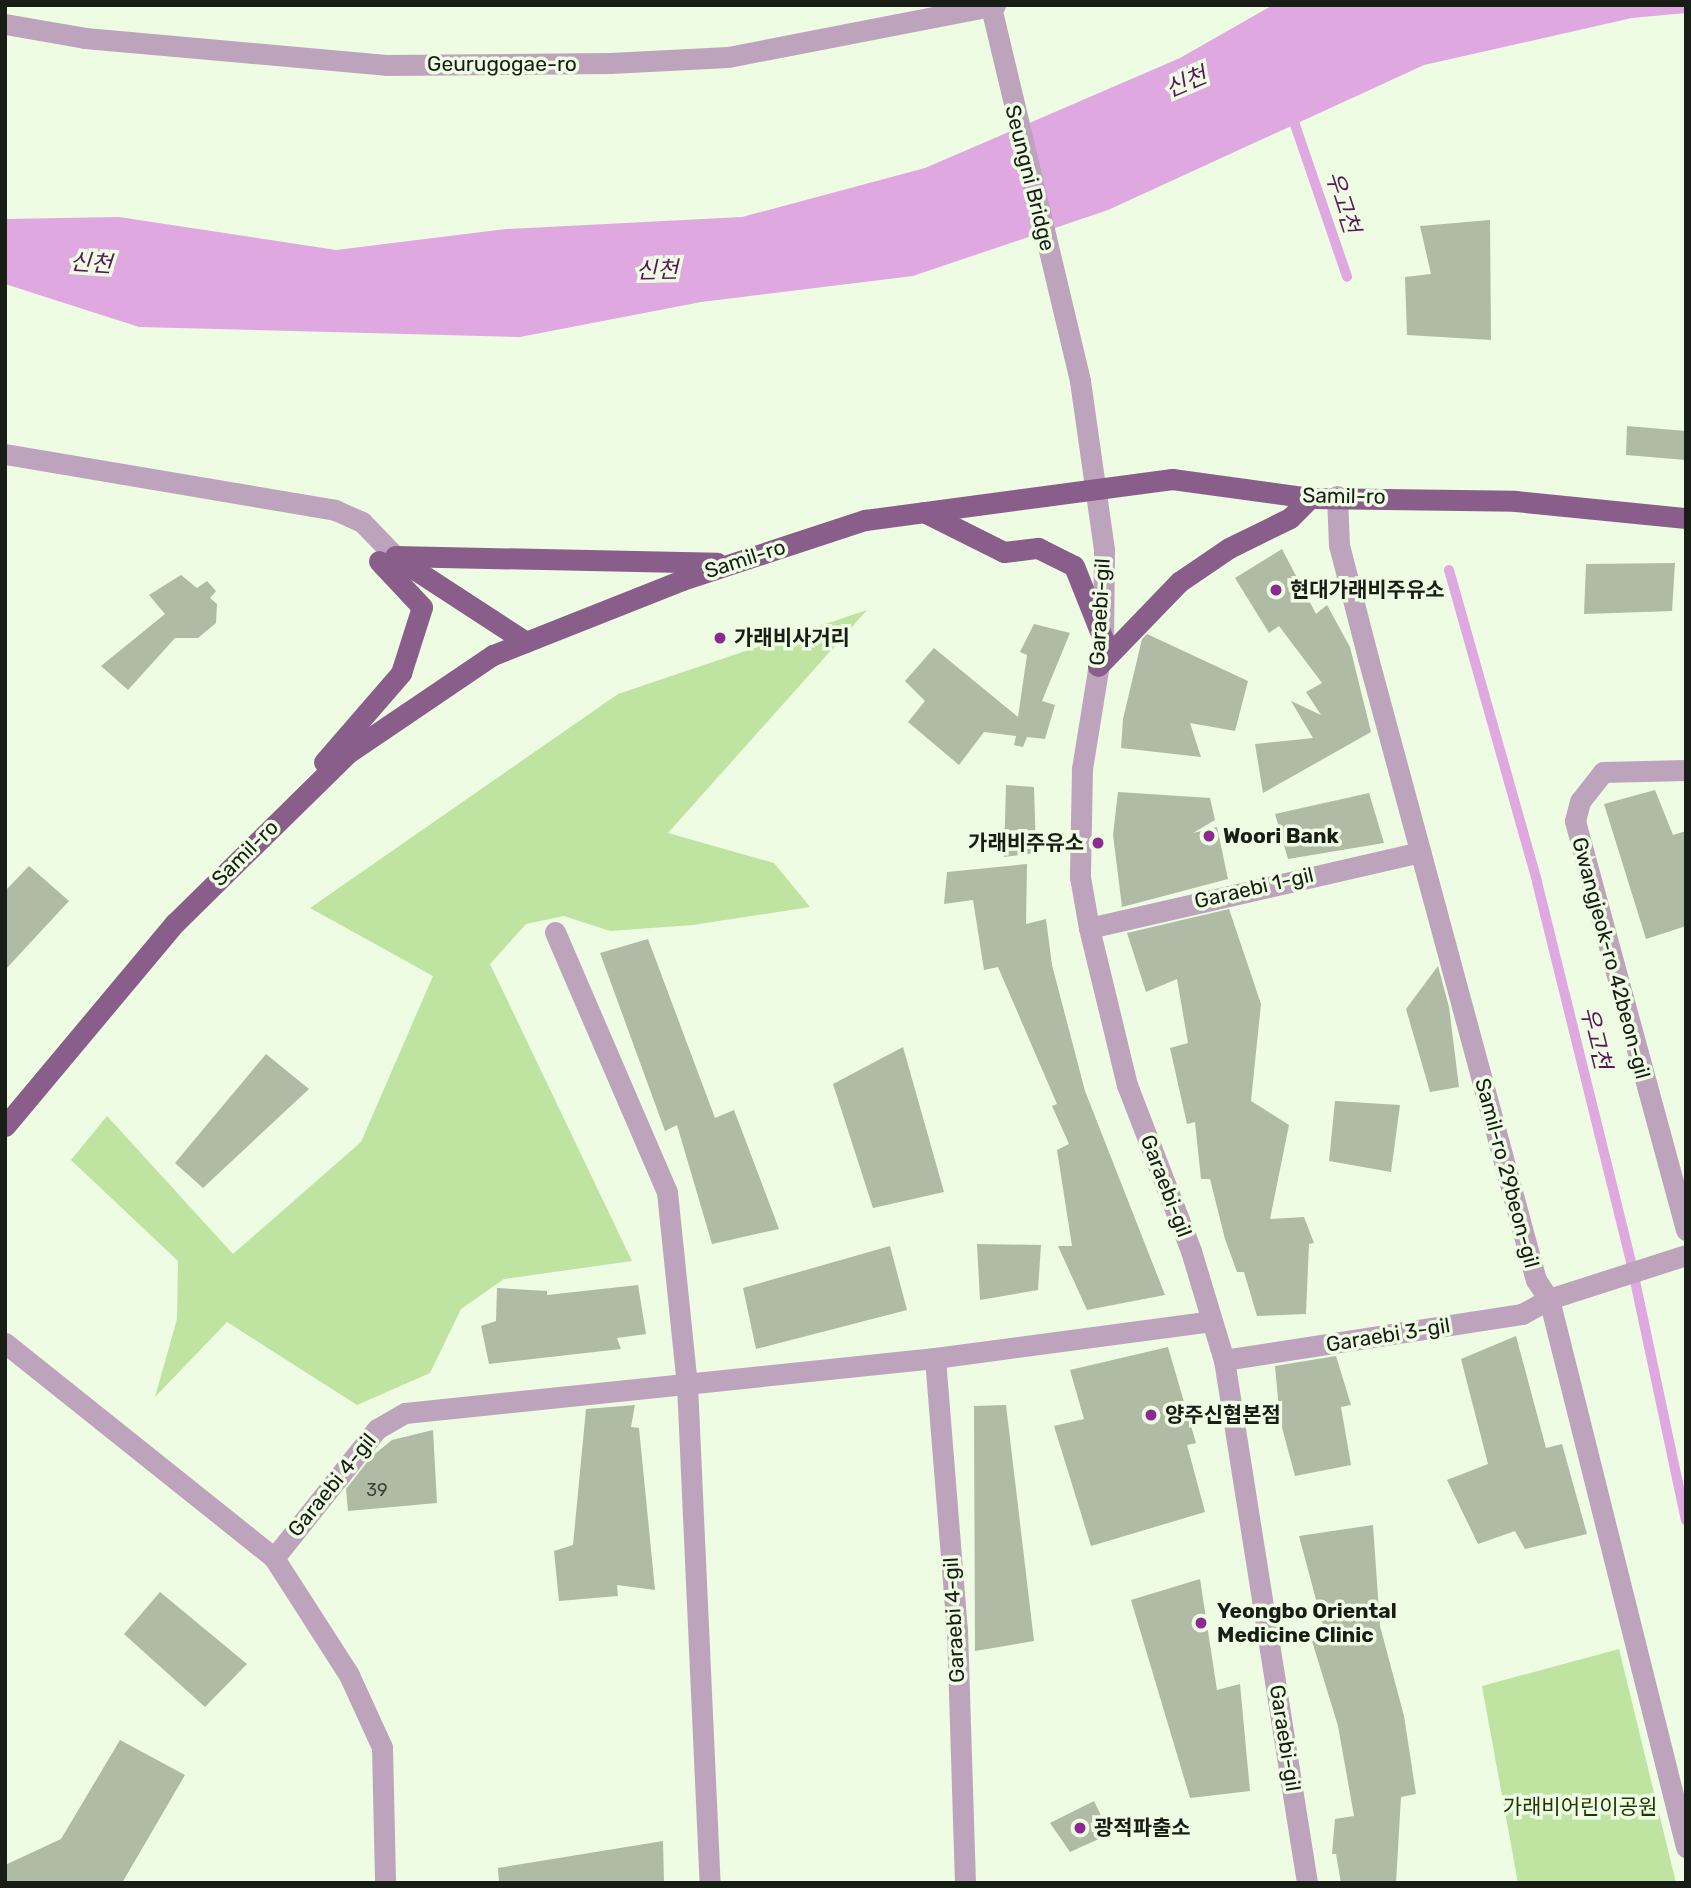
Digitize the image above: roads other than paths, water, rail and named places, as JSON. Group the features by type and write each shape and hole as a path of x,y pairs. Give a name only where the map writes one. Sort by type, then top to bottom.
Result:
{"main road":[{"name":"Samil-ro","path":"5,1126 175,923 348,753 493,655 733,563 864,520 1172,479 1310,498 1337,496 1515,501 1686,518"},
{"path":"1098,667 1179,582 1229,548 1290,518 1310,498"},
{"path":"924,512 1004,552 1038,548 1074,566 1103,639"},
{"path":"387,559 733,563"},
{"path":"387,559 526,642"},
{"path":"284,814 361,713 401,673 422,607 387,559"}],"street":[{"name":"Geurugogae-ro","path":"5,24 112,41 386,65 610,63 729,57 993,6"},
{"name":"Seungni Bridge","path":"993,6 996,38 1080,381 1093,488"},
{"path":"5,454 335,510 362,522 387,559"},
{"name":"Garaebi-gil","path":"1093,488 1104,550 1103,639 1082,769 1080,877 1088,928 1127,1085 1191,1251 1224,1360 1307,1883"},
{"name":"Samil-ro 29beon-gil","path":"1337,496 1339,545 1536,1280 1549,1298 1686,1847"},
{"name":"Gwangjeok-ro 42beon-gil","path":"1686,770 1603,772 1580,801 1575,821 1686,1230"},
{"name":"Garaebi 1-gil","path":"1088,928 1420,852"},
{"path":"555,932 667,1192 687,1384 710,1883"},
{"name":"Garaebi 3-gil","path":"1224,1360 1522,1314 1549,1298 1662,1259 1686,1255"},
{"name":"Garaebi 4-gil","path":"274,1558 377,1429 405,1413 935,1358 1212,1321"},
{"path":"5,1343 274,1558 349,1675 382,1747 385,1883"},
{"name":"Garaebi 4-gil","path":"935,1358 957,1629 965,1883"}],"water":[{"name":"신천","path":"1273,5 1686,5 1686,13 1632,18 1424,65 1108,210 913,276 701,302 520,337 139,327 5,284 5,219 119,217 336,250 506,229 742,217 925,168 1180,58"}],"waterway":[{"name":"우고천","path":"1291,113 1347,277"},
{"name":"우고천","path":"1449,570 1537,882 1631,1262 1686,1520"}],"place":[{"name":"현대가래비주유소","path":"1276,590"},
{"name":"가래비사거리","path":"720,638"},
{"name":"Woori Bank","path":"1209,836"},
{"name":"가래비주유소","path":"1098,843"},
{"name":"양주신협본점","path":"1151,1415"},
{"name":"Yeongbo Oriental Medicine Clinic","path":"1201,1623"},
{"name":"광적파출소","path":"1080,1828"}],"park label":[{"name":"가래비어린이공원","path":"1580,1807"}]}
